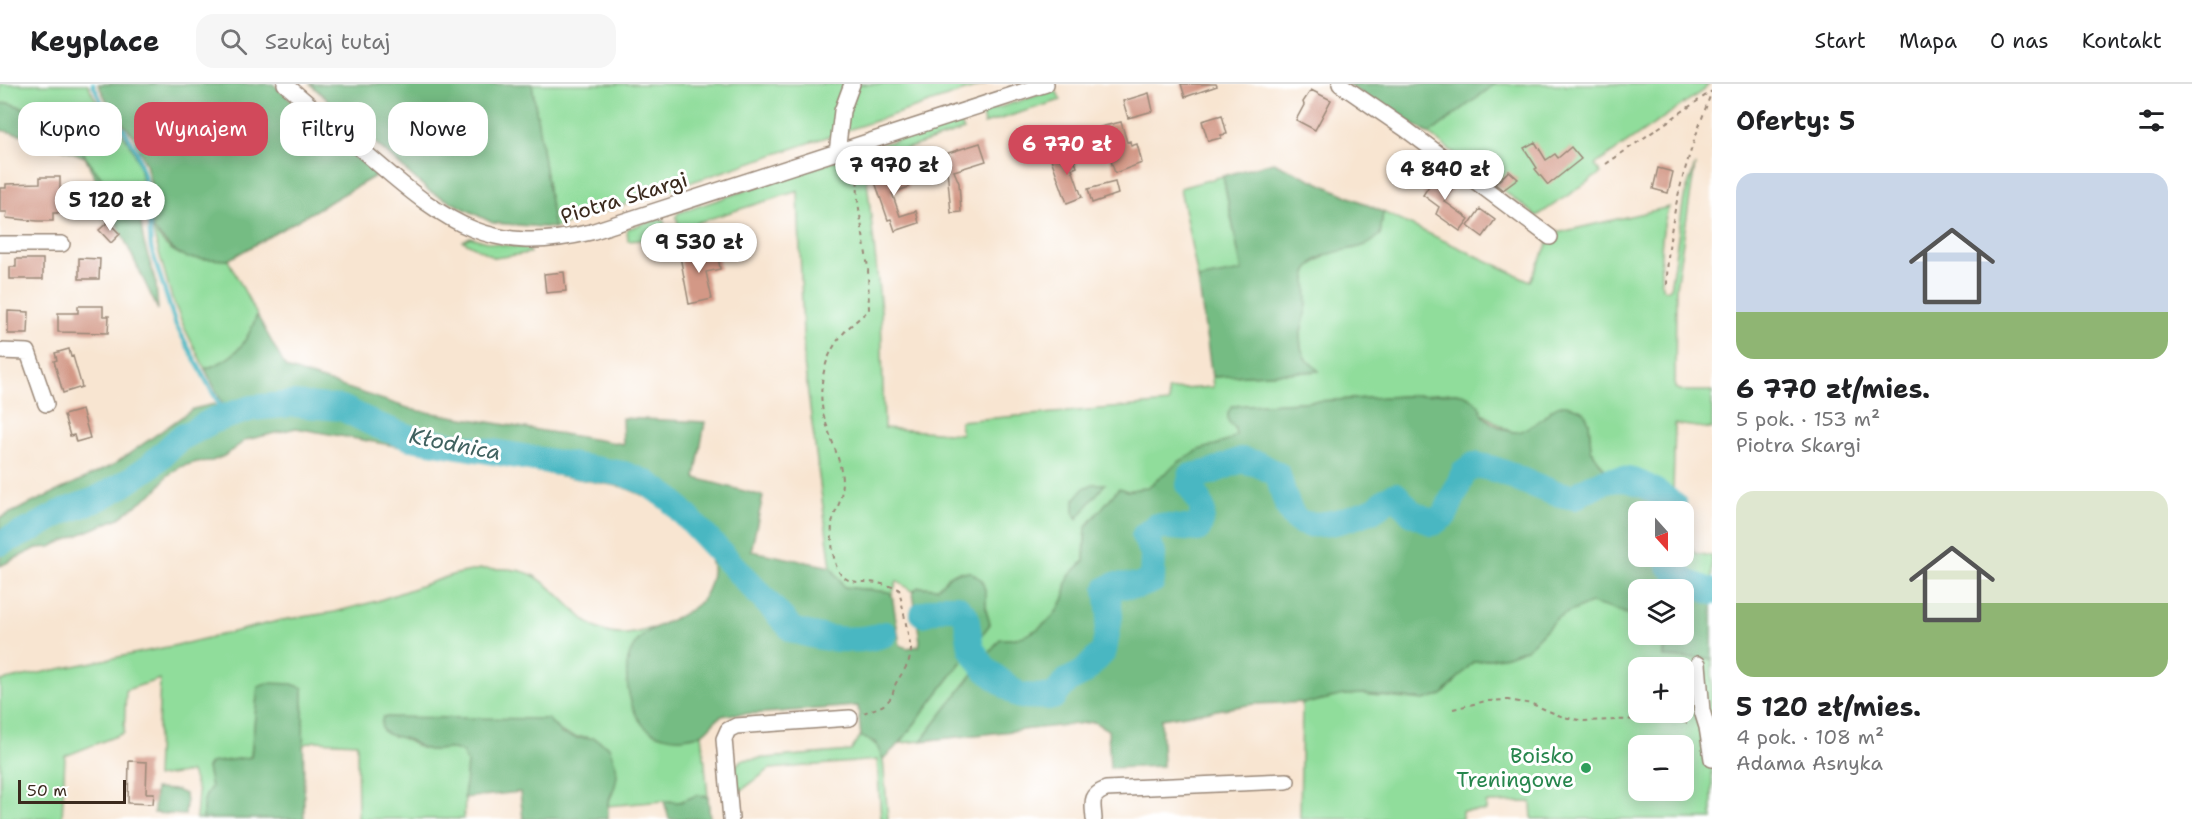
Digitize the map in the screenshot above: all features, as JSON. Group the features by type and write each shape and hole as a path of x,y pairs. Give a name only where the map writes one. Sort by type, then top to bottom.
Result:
{"street":[{"name":"Piotra Skargi","path":"285,84 425,203 470,229 515,240 552,240 591,232 1046,84"},
{"path":"837,153 842,111 852,84"},
{"path":"1340,84 1404,128 1550,237"},
{"path":"0,244 62,244"},
{"path":"0,351 28,352 46,404"},
{"path":"1698,664 1702,711 1710,727 1712,759"},
{"path":"731,819 724,739 728,730 736,726 850,718"},
{"path":"1094,819 1093,800 1096,793 1106,789 1287,781"}],"path":[{"path":"1605,164 1712,91 1690,149 1670,226 1666,285"},
{"path":"850,718 879,707 890,700 896,682 904,674 911,655 898,590 873,583 858,584 847,580 839,573 836,565 832,524 841,499 842,471 822,412 821,391 828,360 841,336 868,310 868,267 858,202 857,147"},
{"path":"1453,709 1486,701 1508,700 1532,704 1547,712 1584,721 1657,720 1710,727"}],"green space":[{"path":"0,84 88,84 97,102 18,102 18,106 9,103 0,104"},
{"path":"98,84 273,84 294,102 280,102 280,156 355,156 377,175 228,260 188,258 173,250 152,228 151,185 142,156 268,156 268,102 134,102 134,137 122,122 122,102 107,102"},
{"path":"310,84 532,84 554,228 493,223 429,191 390,156 488,156 488,102 388,102 388,154 376,143 376,102 330,102"},
{"path":"532,84 986,84 554,228"},
{"path":"1346,84 1495,84 1429,134"},
{"path":"1495,84 1564,84 1566,86 1568,84 1709,84 1595,165 1601,173 1537,216 1429,134"},
{"path":"1056,91 1061,100 984,124 982,115 985,112"},
{"path":"9,103 18,106 18,134 0,130 0,104"},
{"path":"959,121 964,130 865,162 868,150 873,147"},
{"path":"122,133 138,162 142,180 143,207 139,211 103,180 85,157 122,156"},
{"path":"85,157 103,180 139,211 144,243 156,283 158,310"},
{"path":"847,157 855,165 865,162 881,310 884,428 961,434 960,421 1169,403 1168,390 1213,387 1212,377 1318,371 1305,358 1301,348 1300,336 1305,316 1306,273 1311,266 1328,255 1380,235 1383,212 1530,281 1548,243 1557,233 1669,207 1662,235 1661,269 1662,287 1665,290 1670,289 1684,198 1695,165 1676,287 1675,388 1681,391 1712,391 1712,429 1675,424 1673,490 1642,474 1606,471 1591,450 1589,422 1546,414 1540,423 1519,433 1509,431 1483,414 1479,406 1456,393 1232,406 1236,436 1228,442 1199,450 1180,461 1148,487 1127,491 1085,537 1084,561 1070,575 1064,598 1054,615 1029,634 1000,639 921,741 900,743 990,624 986,612 985,593 980,579 968,572 960,572 949,576 937,588 923,587 913,592 897,581 892,595 887,592 844,587 831,567 804,363 798,191 680,228 676,217 678,213"},
{"path":"1273,162 1383,212 1380,235 1368,244 1334,252 1318,259 1306,273 1307,306 1300,336 1301,348 1305,358 1319,371 1212,377 1198,279 1242,271 1223,176"},
{"path":"1223,176 1242,271 1198,279 1180,188"},
{"path":"663,219 667,232 641,240 628,241 627,229"},
{"path":"152,228 169,248 177,253 194,258 228,260 257,315 244,343 224,361 205,369 172,298"},
{"path":"470,237 529,249 530,253 495,258 463,241"},
{"path":"257,315 286,368 414,410 623,444 622,418 705,422 695,478 763,496 751,551 831,567 844,587 889,592 892,595 900,645 907,648 919,646 920,641 913,592 918,587 937,588 951,575 958,572 971,572 982,580 990,624 900,743 883,759 875,742 861,737 858,706 727,715 719,717 699,735 683,738 663,736 645,727 634,710 627,676 630,655 640,638 648,632 698,604 707,590 712,573 711,562 702,546 667,511 652,500 623,487 296,428 246,440 224,456 212,461 180,467 167,476 157,490 119,518 50,547 37,548 0,566 0,518 113,465 193,409 214,404 225,420 234,417 223,405 205,369 224,361 238,350 244,343"},
{"path":"1456,393 1472,399 1486,418 1512,432 1519,432 1529,427 1558,406 1564,405 1584,411 1589,422 1591,450 1606,471 1642,474 1673,490 1679,500 1628,501 1628,567 1682,567 1690,577 1712,581 1712,659 1664,657 1665,645 1694,645 1694,579 1628,579 1628,614 1591,603 1558,617 1528,648 1507,656 1473,662 1442,695 1424,700 1363,694 1344,695 1313,702 1254,704 1161,719 1163,766 1110,768 1108,730 1094,722 921,741 1000,639 1029,634 1054,615 1064,598 1070,575 1084,561 1086,527 1119,488 1127,491 1148,487 1180,461 1199,450 1228,441 1236,435 1235,428 1228,421 1228,413 1232,406"},
{"path":"1093,484 1105,484 1077,519 1074,514 1074,500 1084,488"},
{"path":"1694,553 1712,556 1712,581 1690,577 1682,567 1694,567"},
{"path":"481,569 510,569 530,574 551,588 587,622 613,634 631,634 652,628 635,645 629,659 627,671 630,698 642,722 661,735 682,737 702,733 708,797 705,795 693,797 680,802 664,801 607,806 613,792 587,737 565,734 548,719 403,739 424,749 452,749 462,752 467,762 464,819 358,819 357,743 315,741 303,745 303,688 267,683 258,686 251,757 207,768 211,787 204,802 203,819 196,819 198,792 191,772 156,777 160,679 126,690 124,733 65,756 62,819 0,819 0,681 187,643 282,620 335,612 377,601 452,575"},
{"path":"1591,602 1628,614 1628,645 1664,645 1664,657 1628,657 1628,723 1694,723 1694,658 1712,659 1712,819 1532,819 1531,802 1486,803 1486,811 1462,811 1462,819 1300,819 1302,703 1343,695 1363,694 1405,699 1453,684 1473,662 1507,656 1527,648 1558,617"},
{"path":"267,683 292,684 303,688 304,819 203,819 204,802 211,787 207,768 210,763 251,757 258,686"},
{"path":"383,717 548,719 562,734 577,738 594,738 609,747 616,766 615,786 608,802 608,819 523,819 520,792 464,798 467,762 462,752 450,749 427,749 409,740 388,734 382,729"},
{"path":"861,735 878,746 883,759 888,819 881,819 877,760 770,769 739,792 736,766 741,760 851,751"},
{"path":"155,789 176,790 185,794 185,815 154,813"},
{"path":"697,795 708,797 710,819 669,819 664,801 680,802"}],"building":[{"path":"1181,84 1216,84 1217,86 1185,97"},
{"path":"1311,90 1331,100 1315,130 1296,120"},
{"path":"1149,93 1153,111 1128,118 1123,101"},
{"path":"1222,115 1227,134 1208,141 1202,121"},
{"path":"1121,122 1127,142 1130,141 1131,146 1137,144 1142,163 1115,173 1100,127"},
{"path":"1535,142 1546,160 1555,154 1558,158 1571,147 1581,159 1548,185 1535,169 1537,168 1524,148"},
{"path":"980,143 986,161 954,171 959,183 961,212 951,213 946,158 951,165 948,153"},
{"path":"1071,151 1077,167 1072,169 1082,197 1067,203 1051,159"},
{"path":"902,167 909,187 892,193 900,216 916,211 919,223 895,231 891,219 888,220 873,176"},
{"path":"1658,168 1673,172 1668,193 1653,189"},
{"path":"1509,171 1518,179 1503,190 1495,184"},
{"path":"1438,172 1455,184 1444,201 1469,219 1460,231 1436,214 1439,207 1423,195"},
{"path":"40,177 60,177 60,193 69,193 69,213 53,213 53,221 6,218 7,212 0,212 0,188 6,188 6,184 40,183"},
{"path":"1115,182 1118,194 1092,203 1088,189"},
{"path":"1480,209 1495,220 1483,237 1468,226"},
{"path":"108,222 120,234 111,243 99,230"},
{"path":"717,249 720,269 706,272 712,299 689,304 680,256"},
{"path":"79,258 100,259 99,279 79,279"},
{"path":"16,259 43,259 43,279 10,279 10,267 16,267"},
{"path":"564,272 566,291 546,293 544,274"},
{"path":"78,306 103,306 103,316 109,316 108,333 58,332 58,313 78,313"},
{"path":"8,311 29,312 28,334 8,334"},
{"path":"69,349 82,387 63,393 54,361 57,360 55,353"},
{"path":"82,410 90,438 76,442 74,435 70,436 64,415"},
{"path":"129,761 147,762 146,793 154,793 153,804 128,803"}],"waterway":[{"path":"93,84 104,108 125,131 137,152 146,183 151,248 176,325 226,417"},
{"name":"Kłodnica","path":"0,543 121,486 149,467 179,439 214,420 252,408 293,404 342,408 376,425 411,438 624,474 647,483 671,500 793,630 815,636 851,640 885,634"},
{"name":"Kłodnica","path":"923,614 943,607 957,607 966,616 971,648 985,669 1020,696 1053,697 1067,681 1083,673 1104,651 1110,616 1107,589 1115,585 1138,586 1152,581 1153,553 1144,536 1156,526 1198,529 1202,511 1189,485 1191,476 1211,472 1241,460 1258,464 1278,475 1293,515 1303,523 1312,524 1345,520 1376,509 1396,495 1411,512 1433,523 1445,515 1464,472 1474,465 1499,471 1562,495 1575,497 1602,482 1626,480 1637,482 1669,501"},
{"name":"Kłodnica","path":"1671,567 1685,581 1712,592"}],"place":[{"name":"Boisko Treningowe","path":"1586,768"}]}
